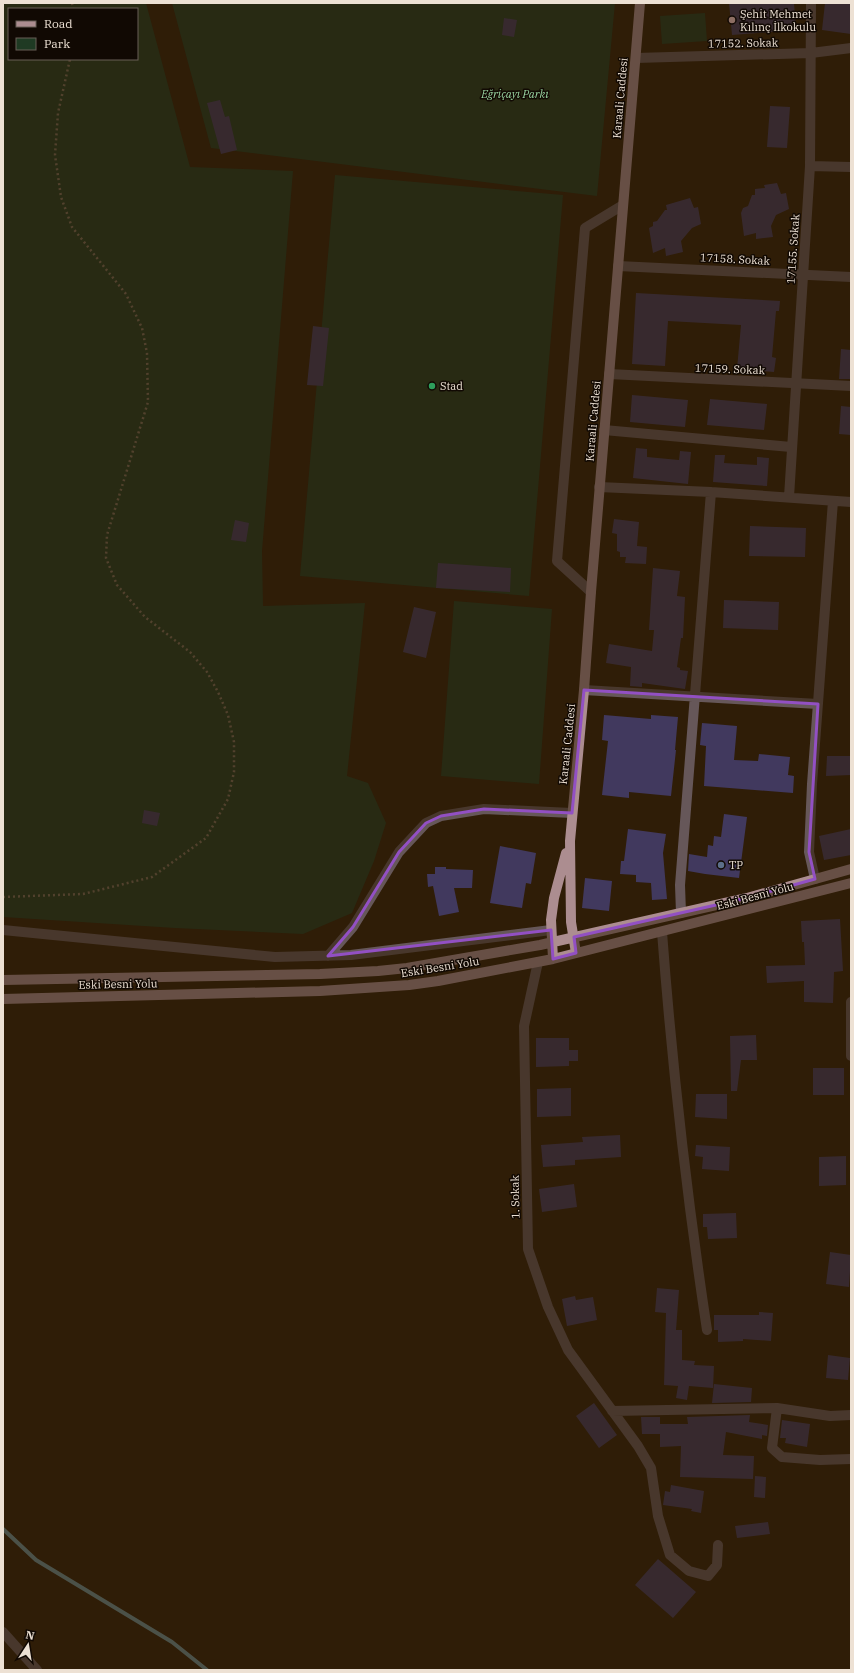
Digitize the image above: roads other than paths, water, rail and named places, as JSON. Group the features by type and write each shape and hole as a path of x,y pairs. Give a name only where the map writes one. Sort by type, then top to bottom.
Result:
{"main road":[{"name":"Karaali Caddesi","path":"570,841 584,690 599,487 640,3"},
{"path":"553,959 551,920 554,898 570,841"},
{"path":"570,841 571,922 576,953"},
{"name":"Eski Besni Yolu","path":"3,980 22,981 320,974 378,971 435,964 552,942 747,898 851,869"},
{"name":"Eski Besni Yolu","path":"3,999 320,991 379,988 438,981 553,959 851,883"}],"street":[{"name":"17155. Sokak","path":"789,497 795,383 810,166 811,3"},
{"name":"17152. Sokak","path":"636,58 810,53 851,48"},
{"path":"810,166 851,167"},
{"path":"591,592 557,561 585,228 623,205"},
{"name":"17158. Sokak","path":"618,266 851,277"},
{"name":"17159. Sokak","path":"609,374 851,386"},
{"path":"604,430 791,447"},
{"path":"599,487 711,492 851,502"},
{"path":"681,913 680,885 711,492"},
{"path":"814,879 809,852 833,501"},
{"path":"584,690 818,704"},
{"path":"328,956 353,927 399,852 426,823 441,816 484,809 572,813"},
{"path":"3,930 275,957 351,956 551,930"},
{"path":"662,932 675,1090 695,1251 707,1330"},
{"name":"1. Sokak","path":"538,962 524,1026 528,1249 548,1307 568,1350 638,1446 651,1468 658,1516 670,1555 689,1571 708,1576 717,1565 718,1545"},
{"path":"851,1002 851,1056"},
{"path":"612,1411 777,1408 830,1416 851,1415"},
{"path":"777,1408 772,1448 782,1456 820,1460 851,1459"},
{"path":"3,1632 37,1670"}],"waterway":[{"path":"3,1529 36,1560 172,1642 207,1670"}],"place":[{"name":"Şehit Mehmet Kılınç İlkokulu","path":"732,20"},
{"name":"Stad","path":"432,386"},
{"name":"TP","path":"721,865"}],"park label":[{"name":"Eğriçayı Parkı","path":"515,94"}]}
